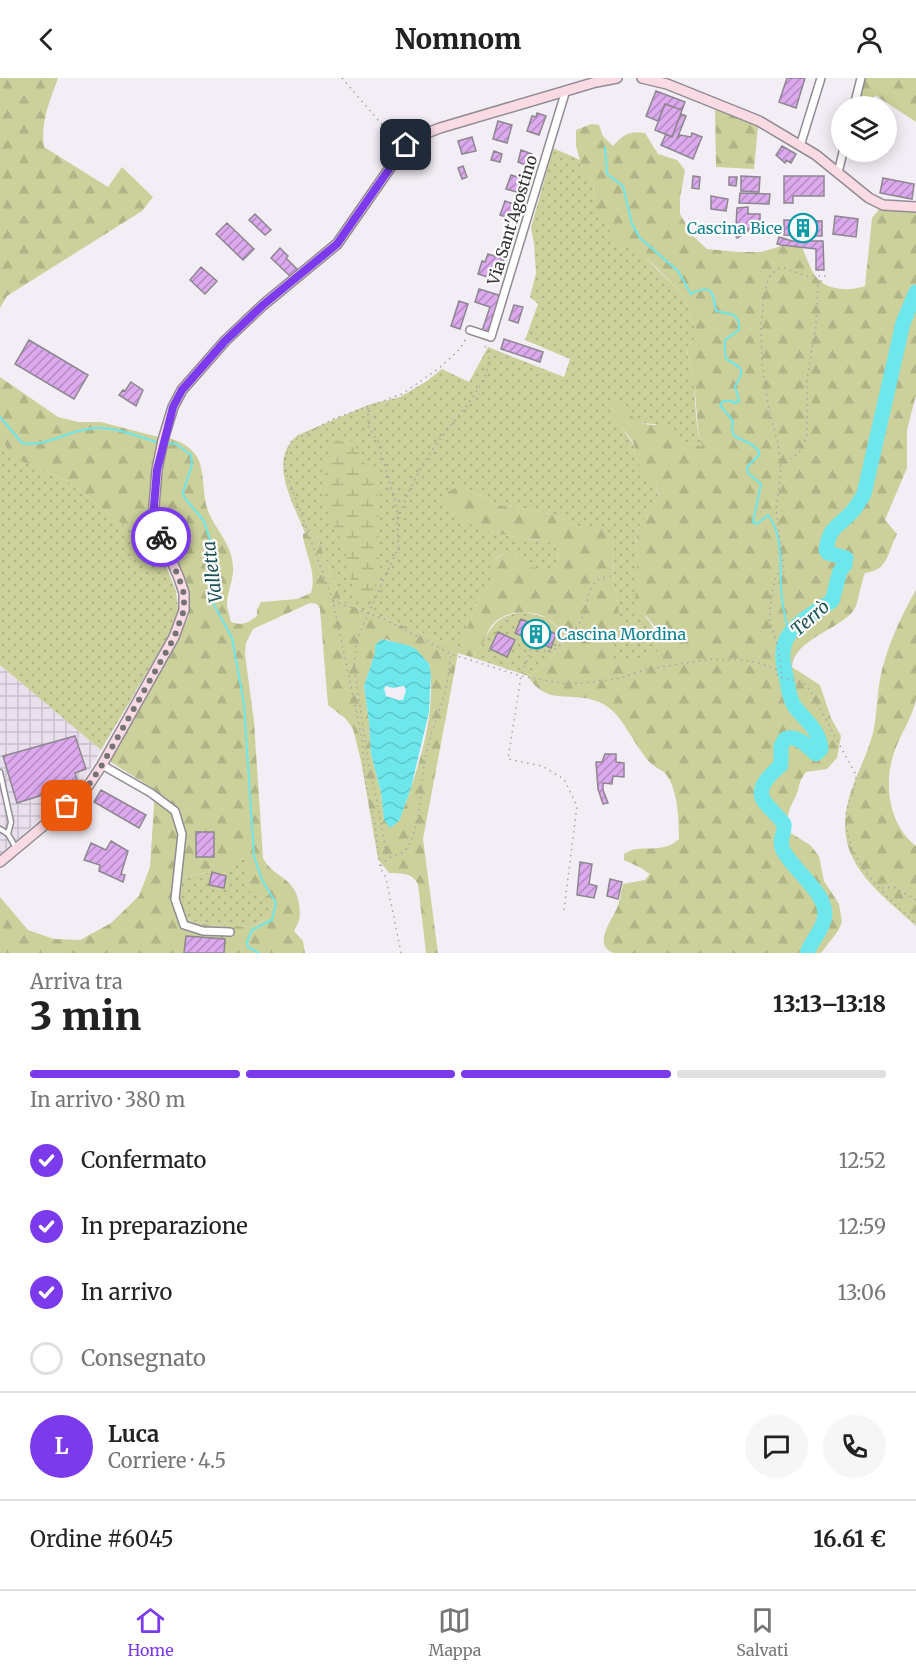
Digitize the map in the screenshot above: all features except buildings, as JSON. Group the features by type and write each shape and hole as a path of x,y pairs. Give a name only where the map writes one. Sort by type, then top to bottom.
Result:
{"street":[{"path":"0,862 84,792 102,765 174,638 184,610 184,594 155,522 155,492 162,444 173,407 182,390 225,341 263,305 337,244 406,145 440,128 566,90 617,78"},
{"path":"642,78 667,84 759,121 800,146 870,198 883,205 916,207"},
{"path":"800,146 821,78"},
{"path":"856,96 861,78"},
{"name":"Via Sant'Agostino","path":"470,330 491,337 566,90"},
{"path":"838,173 841,162"},
{"path":"102,765 151,793 175,811 182,834 175,899 184,925 203,931 230,932"}],"lane":[{"path":"0,772 11,822 8,834"},
{"path":"0,829 8,834 16,848"}],"path":[{"path":"342,78 403,149"},
{"path":"780,466 799,453 807,436 807,380 816,326 818,285 825,276 805,276 785,268 777,269 769,277 760,327 762,363 769,410 778,444 780,466 776,509 784,572 777,574 769,618 778,647 782,679"},
{"path":"401,953 386,878 380,867 375,825 365,780 362,739 333,601 284,462 291,442 301,435 333,419 402,394 438,369 460,349 470,330"},
{"path":"398,520 406,496 431,451 472,397 485,374 489,356 484,344"},
{"path":"368,407 368,426 378,442 397,508 398,520 398,548 357,639 354,666 368,760 387,858"},
{"path":"564,910 577,806 564,779 542,766 508,759 521,676 531,646 549,653 563,644 576,629 594,584 603,577 615,575"},
{"path":"333,601 382,618 451,654 521,676 566,684 621,678 643,670 711,659 756,662 776,669 778,677 782,679 802,682 810,690 856,775 845,819 851,846 865,871 916,924"},
{"path":"380,867 387,858 402,853 408,846 416,822 425,757 445,691 451,654"},
{"path":"881,888 894,887 916,900"},
{"path":"397,953 399,948"}],"shaded area":[{"path":"0,665 101,750 81,785 0,854"}],"green space":[{"path":"0,78 58,78 43,129 44,147 108,187 122,167 153,197 142,211 7,296 0,308"},
{"path":"864,78 916,78 916,122 897,109 897,96 858,96"},
{"path":"715,109 758,126 754,169 716,167"},
{"path":"591,124 599,125 603,136 613,146 627,134 645,133 658,154 677,160 685,170 680,198 680,214 693,236 707,249 761,252 781,246 802,247 815,276 834,288 853,289 865,286 872,218 881,207 916,211 916,395 907,430 907,468 885,520 897,534 883,564 865,573 854,610 800,649 792,667 820,685 831,718 841,736 837,758 827,769 806,772 803,776 788,818 789,832 810,845 819,856 824,881 839,904 842,922 838,931 821,953 614,953 604,945 605,933 617,908 623,884 645,880 650,874 624,860 624,854 637,849 665,847 679,839 678,814 673,787 665,773 647,759 611,709 594,700 553,695 536,686 528,676 552,659 560,630 545,617 519,612 506,615 495,622 479,650 471,657 458,653 423,839 438,953 426,953 416,880 402,874 389,873 378,859 361,761 353,729 346,719 328,705 320,609 317,604 310,603 253,629 246,643 245,654 254,722 263,858 272,870 288,882 297,895 300,915 294,931 303,941 305,953 0,953 0,897 28,930 54,939 80,940 111,923 139,896 150,867 155,790 109,761 174,648 189,616 188,588 159,522 160,473 167,437 189,448 198,459 207,508 230,550 233,572 227,608 231,622 242,624 257,616 261,602 297,599 311,593 313,578 303,537 303,534 310,531 316,534 342,602 453,645 458,652 480,595 491,584 494,560 502,554 514,554 523,565 547,571 557,566 558,548 545,540 490,532 453,514 446,501 446,493 457,487 466,488 501,506 554,515 582,528 599,528 609,532 614,539 613,584 618,603 619,621 612,658 642,659 657,652 655,627 638,611 635,603 638,528 652,510 659,495 656,484 647,476 636,458 634,444 613,415 612,404 625,404 638,422 672,426 685,443 702,446 687,349 694,339 694,326 684,296 645,257 619,243 610,232 600,215 594,198 593,182 582,168 576,146 576,130","holes":["386,639 401,645 429,664 431,683 424,744 399,821 384,820 381,792 371,754 364,686 375,648","245,858 247,891 268,895 273,906 264,920 255,925 228,927 194,921 182,914 180,901 182,877 212,872 226,876 232,863"]},
{"path":"553,148 580,160 582,168 593,182 594,198 645,257 684,296 694,326 694,339 687,349 702,446 685,443 655,424 638,423 630,415 611,408 616,420 634,445 636,458 656,484 659,496 652,510 638,528 636,544 638,611 651,624 658,652 648,658 612,659 618,603 613,584 614,539 599,528 582,528 554,515 501,506 466,488 490,532 545,540 558,547 557,566 548,572 523,565 514,554 501,554 494,560 491,584 480,595 458,653 453,645 342,602 316,534 310,531 305,533 285,482 284,456 289,445 298,435 368,405 400,397 442,369 469,382 488,347 564,377 570,359 525,340 538,304 530,297 536,273 531,228"},
{"path":"0,377 58,417 78,422 101,422 158,437 149,495 152,530 141,526 130,530 67,481 15,458 0,439"},
{"path":"0,439 16,458 67,481 130,530 141,526 152,530 176,591 178,609 168,637 101,750 0,665"},
{"path":"343,439 353,441 365,464 374,468 377,479 379,525 377,579 368,602 362,599 353,587 345,549 326,505 325,475 330,447 334,442"},
{"path":"916,590 916,697 913,711 894,753 889,791 894,816 907,837 916,846 916,926 885,899 858,867 851,855 845,827 849,799 873,733 880,679 886,656"},
{"path":"526,612 547,618 560,630 554,654 548,663 528,676 471,657 499,620"},
{"path":"245,858 260,892 269,895 273,906 264,920 248,926 228,927 194,921 182,914 180,901 182,877 212,872 226,875 232,863"}],"water":[{"path":"382,639 410,646 417,650 429,664 431,675 429,712 411,788 399,821 390,828 384,820 381,792 371,754 364,686 375,653 375,645","holes":["386,686 393,688 404,686 406,690 403,700 386,696 384,688"]}],"waterway":[{"path":"605,147 607,174 623,186 632,224 640,238 678,271 691,294 703,289 710,291 716,311 734,315 739,322 739,330 725,340 726,359 741,370 735,386 739,401 735,403 723,401 720,405 733,421 734,436 751,444 759,451 759,455 747,467 748,473 761,484 753,522 757,524 768,515 774,524 779,544 781,587 789,635"},
{"name":"Terrò","path":"807,953 823,924 825,911 817,892 783,850 781,843 784,824 767,805 761,794 764,783 781,765 781,746 785,739 798,739 816,754 821,749 815,731 790,698 783,664 784,644 801,622 832,601 846,558 828,553 826,550 829,537 852,512 864,494 903,323 916,292"},
{"name":"Valletta","path":"0,417 22,443 40,443 76,431 95,428 120,431 160,443"},
{"name":"Valletta","path":"165,443 176,444 191,455 192,465 183,492 184,497 204,521 215,566 213,603 232,638 244,704 254,856 262,880 276,903 272,920 252,930 247,942 248,947 259,953"}],"way so far":[{"path":"67,806 84,792 102,765 174,638 184,610 184,594 179,578 161,537"}],"place":[{"name":"Cascina Bice","path":"803,228"},
{"name":"Cascina Mordina","path":"536,634"}],"route":[{"path":"161,537 155,522 154,506 157,470 173,407 182,390 225,341 263,305 337,244 406,145"}]}
